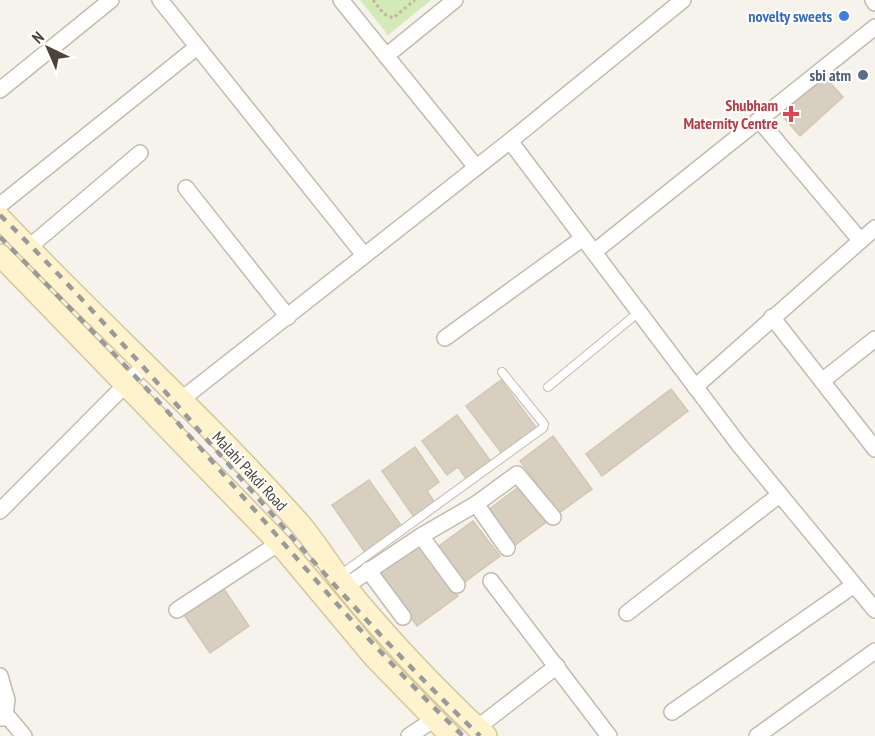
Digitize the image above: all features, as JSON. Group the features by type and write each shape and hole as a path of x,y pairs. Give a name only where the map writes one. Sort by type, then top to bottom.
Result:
{"main road":[{"name":"Malahi Pakdi Road","path":"0,218 182,399 301,526 342,581 436,689 482,732"},
{"name":"Malahi Pakdi Road","path":"3,264 279,543 368,650 432,720 451,736"}],"street":[{"path":"0,90 111,0"},
{"path":"160,0 364,255"},
{"path":"340,0 476,167"},
{"path":"386,56 455,0"},
{"path":"182,399 510,141 683,0"},
{"path":"594,252 875,27"},
{"path":"0,205 197,46"},
{"path":"759,120 860,240"},
{"path":"510,141 778,496 875,610"},
{"path":"28,248 140,153"},
{"path":"186,188 288,316"},
{"path":"695,387 875,228"},
{"path":"445,338 583,238"},
{"path":"772,318 875,449"},
{"path":"822,381 875,339"},
{"path":"0,511 146,364"},
{"path":"342,581 368,570 476,504 518,474 553,518"},
{"path":"627,613 778,496"},
{"path":"476,504 507,548"},
{"path":"421,536 457,585"},
{"path":"177,610 279,543"},
{"path":"368,570 403,617"},
{"path":"491,581 609,736"},
{"path":"672,712 854,585"},
{"path":"756,736 875,651"},
{"path":"482,732 557,666"},
{"path":"0,676 7,700 3,717 14,722 24,736"},
{"path":"409,736 432,720"}],"lane":[{"path":"548,387 639,312"},
{"path":"342,581 543,428 544,424 502,372"}],"path":[{"path":"373,0 384,14 393,18 415,0"}],"green space":[{"path":"360,0 431,0 388,35"}],"building":[{"path":"823,75 843,97 800,136 780,113"},
{"path":"501,380 538,430 503,455 466,406"},
{"path":"671,389 688,411 602,476 586,454"},
{"path":"457,415 492,463 467,480 458,467 447,475 422,441"},
{"path":"553,436 592,489 559,513 520,461"},
{"path":"415,447 439,482 427,491 435,503 414,517 382,471"},
{"path":"369,480 403,528 366,554 332,505"},
{"path":"523,484 549,520 511,548 485,512"},
{"path":"473,521 500,556 462,584 435,549"},
{"path":"419,543 458,596 417,626 379,573"},
{"path":"221,585 249,626 210,653 182,612"}],"railway":[{"path":"0,215 122,344 357,609 417,674 480,736"},
{"path":"0,237 147,389 386,658 463,736"}],"place":[{"name":"novelty sweets","path":"844,16"},
{"name":"sbi atm","path":"863,75"},
{"name":"Shubham Maternity Centre","path":"791,114"}]}
